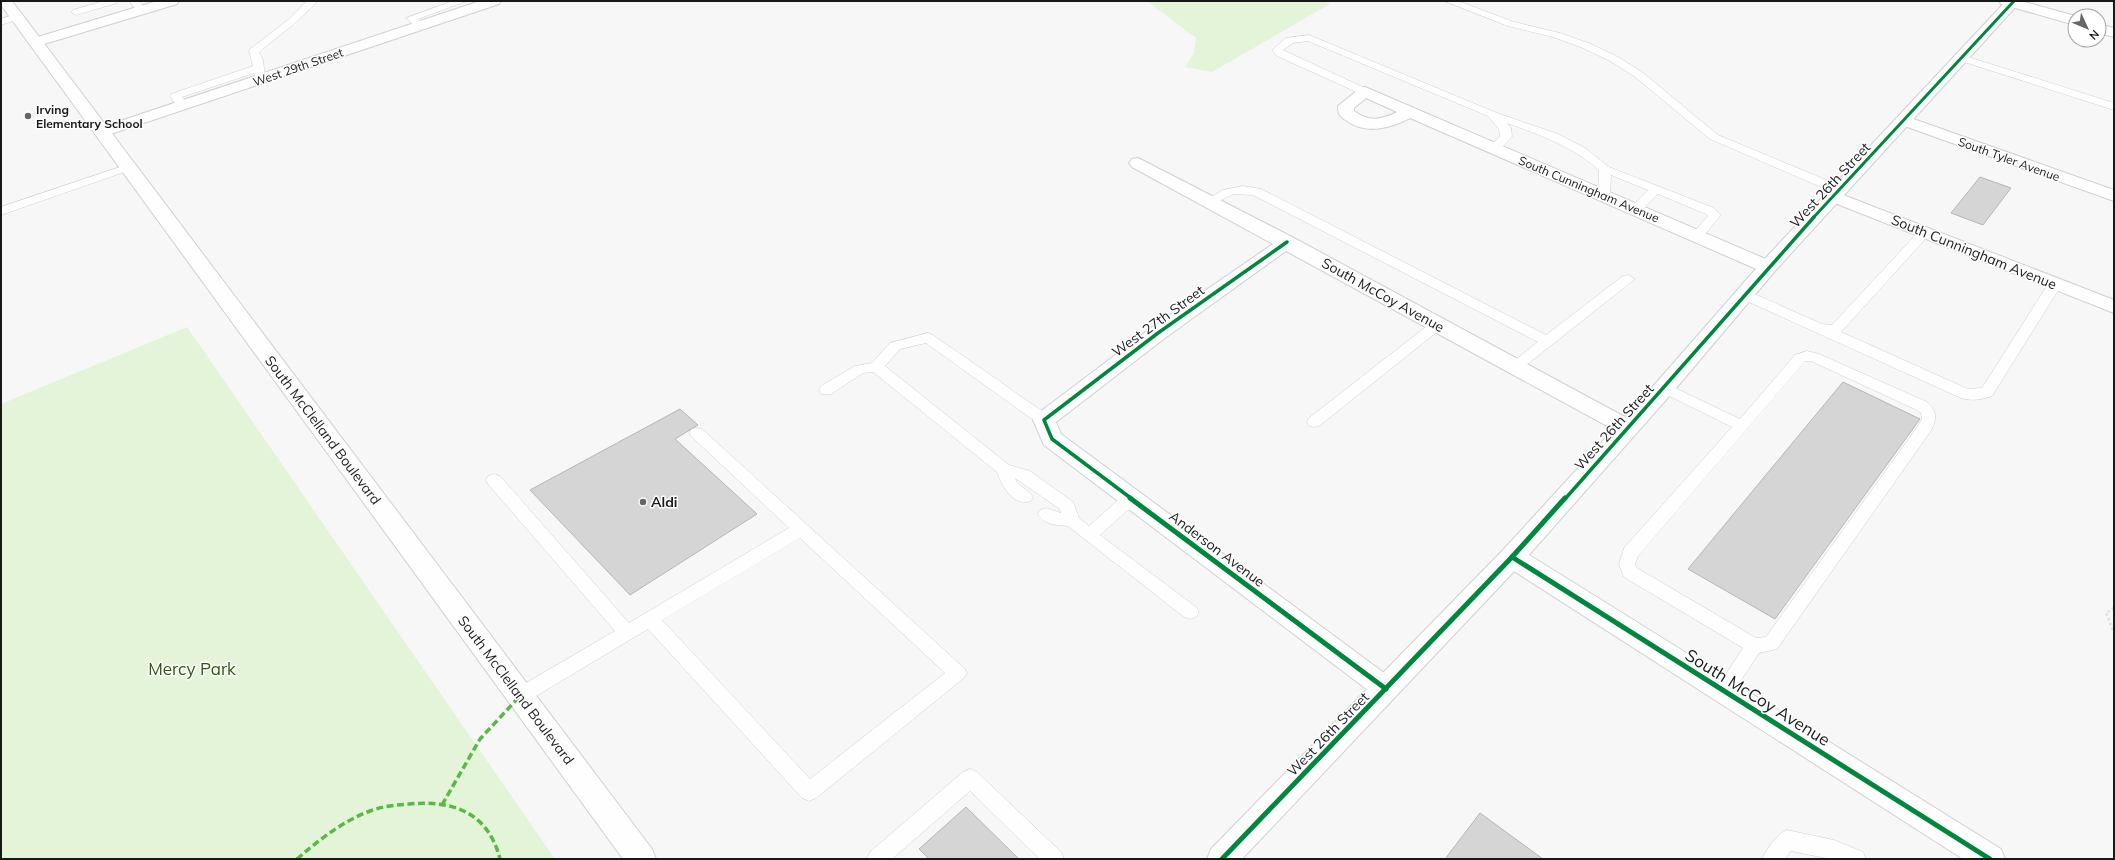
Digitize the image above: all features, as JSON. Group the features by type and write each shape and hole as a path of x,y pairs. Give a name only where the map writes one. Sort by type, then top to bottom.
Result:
{"street":[{"path":"36,42 138,6 172,1"},
{"name":"West 29th Street","path":"102,132 183,105 259,74 420,26 494,1"},
{"path":"2011,2 2067,19"},
{"name":"West 26th Street","path":"1222,859 1512,556 1664,388 1768,267 1905,121 2011,2"},
{"name":"South McClelland Boulevard","path":"7,13 36,42 68,88 129,167 641,859"},
{"path":"1365,92 1346,106 1346,113 1361,122 1370,125 1390,122 1410,111"},
{"name":"South Cunningham Avenue","path":"1365,92 1768,267"},
{"name":"South Tyler Avenue","path":"1905,121 2114,196"},
{"name":"South McCoy Avenue","path":"1138,163 1287,242 1628,428"},
{"name":"South Cunningham Avenue","path":"1836,193 1925,232 2114,307"},
{"name":"West 27th Street","path":"1044,420 1158,333 1287,242"},
{"name":"Anderson Avenue","path":"1044,420 1052,439 1386,689"},
{"name":"South McCoy Avenue","path":"1512,556 1990,859"}],"lane":[{"path":"76,12 114,1"},
{"path":"259,74 254,51 291,22 313,1"},
{"path":"420,26 411,18 462,1"},
{"path":"1449,1 1470,4 1511,24 1568,39 1614,59 1638,74 1714,137 1836,193"},
{"path":"1365,92 1281,54 1277,50 1290,40 1309,38 1492,114 1575,146 1589,154 1605,169 1710,211 1715,215 1697,236"},
{"path":"1962,58 2114,107"},
{"path":"1492,114 1506,128 1506,137 1495,148"},
{"path":"1,211 129,167"},
{"path":"1604,196 1605,169"},
{"path":"1210,201 1229,191 1237,189 1257,192 1548,342"},
{"path":"1636,209 1656,189"},
{"path":"1826,330 1836,329 1925,232"},
{"path":"1515,367 1628,279"},
{"path":"1745,295 1966,394 1980,395 1987,392 2055,284"},
{"path":"1314,422 1437,325"},
{"path":"826,390 860,369 876,367 895,346 928,338 1044,420"},
{"path":"1807,356 1814,357 1922,406 1928,411 1929,418 1925,428 1771,644 1754,646 1630,572 1627,564 1630,553 1742,426 1800,358 1807,356"},
{"path":"876,367 1004,469 1024,475 1067,506 1072,521 1088,535 1190,612"},
{"path":"1664,388 1742,426"},
{"path":"650,619 809,792 958,673 698,433"},
{"path":"1004,469 1010,486 1024,497"},
{"path":"494,480 627,633"},
{"path":"1088,535 1131,498"},
{"path":"1046,514 1052,518 1072,521"},
{"path":"520,696 801,529"},
{"path":"1724,691 1754,646"},
{"path":"877,859 970,778 1054,859"},
{"path":"1772,859 1787,840 1856,859"}],"path":[{"path":"2114,608 2106,613 2114,632"}],"green space":[{"path":"1147,1 1324,1 1330,4 1212,72 1185,67 1194,53 1196,38"},
{"name":"Mercy Park","path":"187,327 555,859 1,859 1,404"}],"building":[{"path":"1980,177 2011,188 1983,225 1951,213"},
{"path":"1843,382 1920,419 1775,619 1688,569"},
{"name":"Aldi","path":"680,409 698,425 675,439 757,514 630,595 530,490"},
{"path":"966,807 1019,859 929,859 919,849"},
{"path":"1480,813 1543,859 1445,859"}],"marked path":[{"path":"442,805 480,739 520,696"},
{"path":"297,859 332,832 360,815 378,808 414,803 449,805 465,811 479,821 485,828 495,842 500,859"}],"cycle path":[{"path":"1222,859 1512,557 1664,388 1768,267 2014,1"},
{"path":"1287,242 1158,333 1044,420 1052,439 1386,689"},
{"path":"1512,557 1990,859"}],"place":[{"name":"Irving Elementary School","path":"28,116"},
{"name":"Aldi","path":"643,502"}]}
